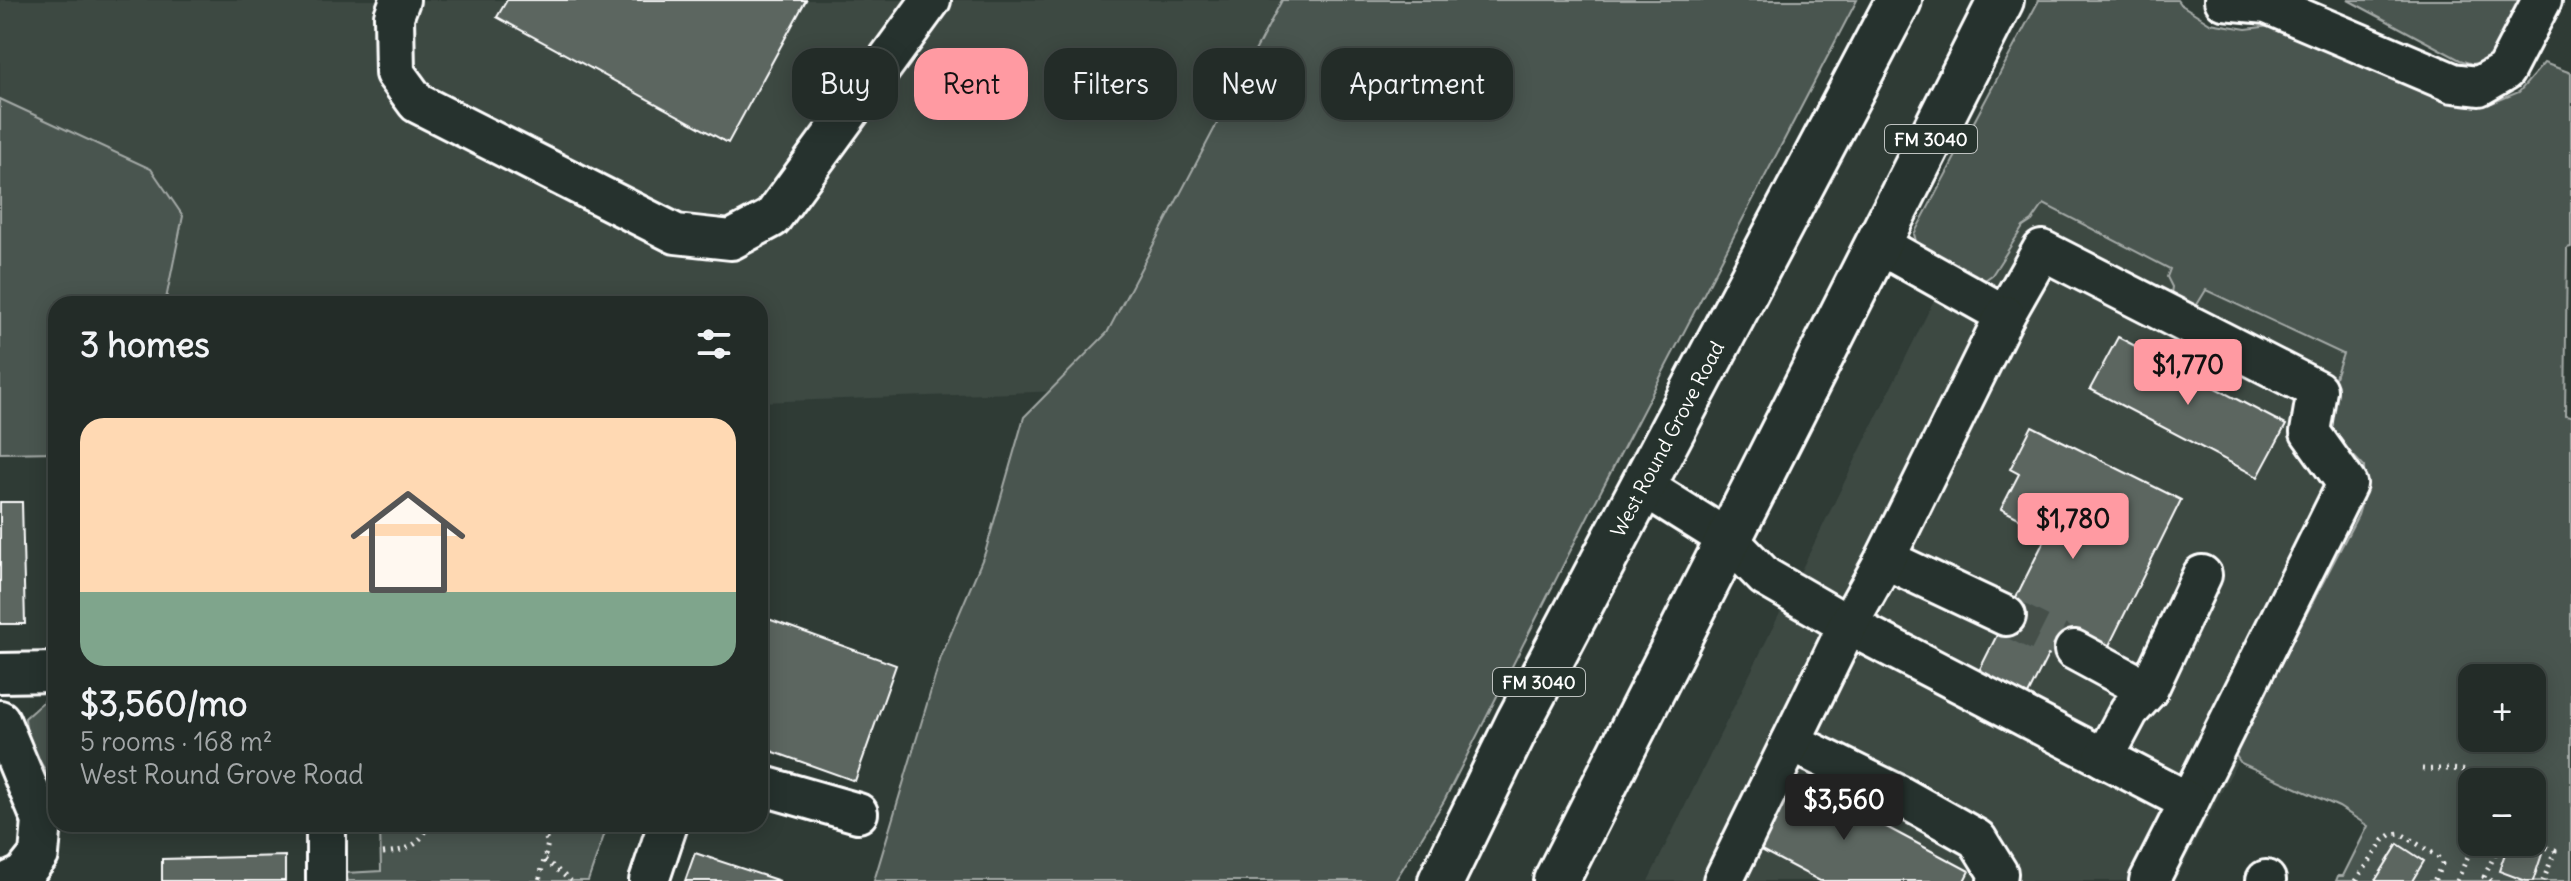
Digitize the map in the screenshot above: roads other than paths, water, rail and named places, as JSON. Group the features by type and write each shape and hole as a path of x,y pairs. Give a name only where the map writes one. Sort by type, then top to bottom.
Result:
{"main road":[{"name":"West Round Grove Road","path":"1441,881 1519,721 1899,0"},
{"name":"FM 3040","path":"1556,881 2001,0"}],"lane":[{"path":"400,0 394,16 395,73 417,103 676,234 731,240 772,218 931,0"},
{"path":"2224,0 2267,4 2453,83 2479,86 2505,71 2542,0"},
{"path":"1878,244 2005,315"},
{"path":"1723,881 1848,625 1885,559 2005,315 2042,250 2317,390 2310,432 2347,484 2151,881"},
{"path":"1643,486 1729,540 1765,577 1848,625 2189,802"},
{"path":"1885,559 2006,616"},
{"path":"2104,758 2129,711 2148,690 2202,575"},
{"path":"2074,650 2148,690"},
{"path":"0,673 48,672"},
{"path":"0,720 48,819"},
{"path":"1791,742 1897,794 1977,839 1998,873 1997,881"},
{"path":"768,787 858,813"},
{"path":"10,881 23,875 39,855 48,824"},
{"path":"326,832 326,881"},
{"path":"649,881 665,832"}],"tunnel":[{"path":"2006,616 2074,650"}]}
